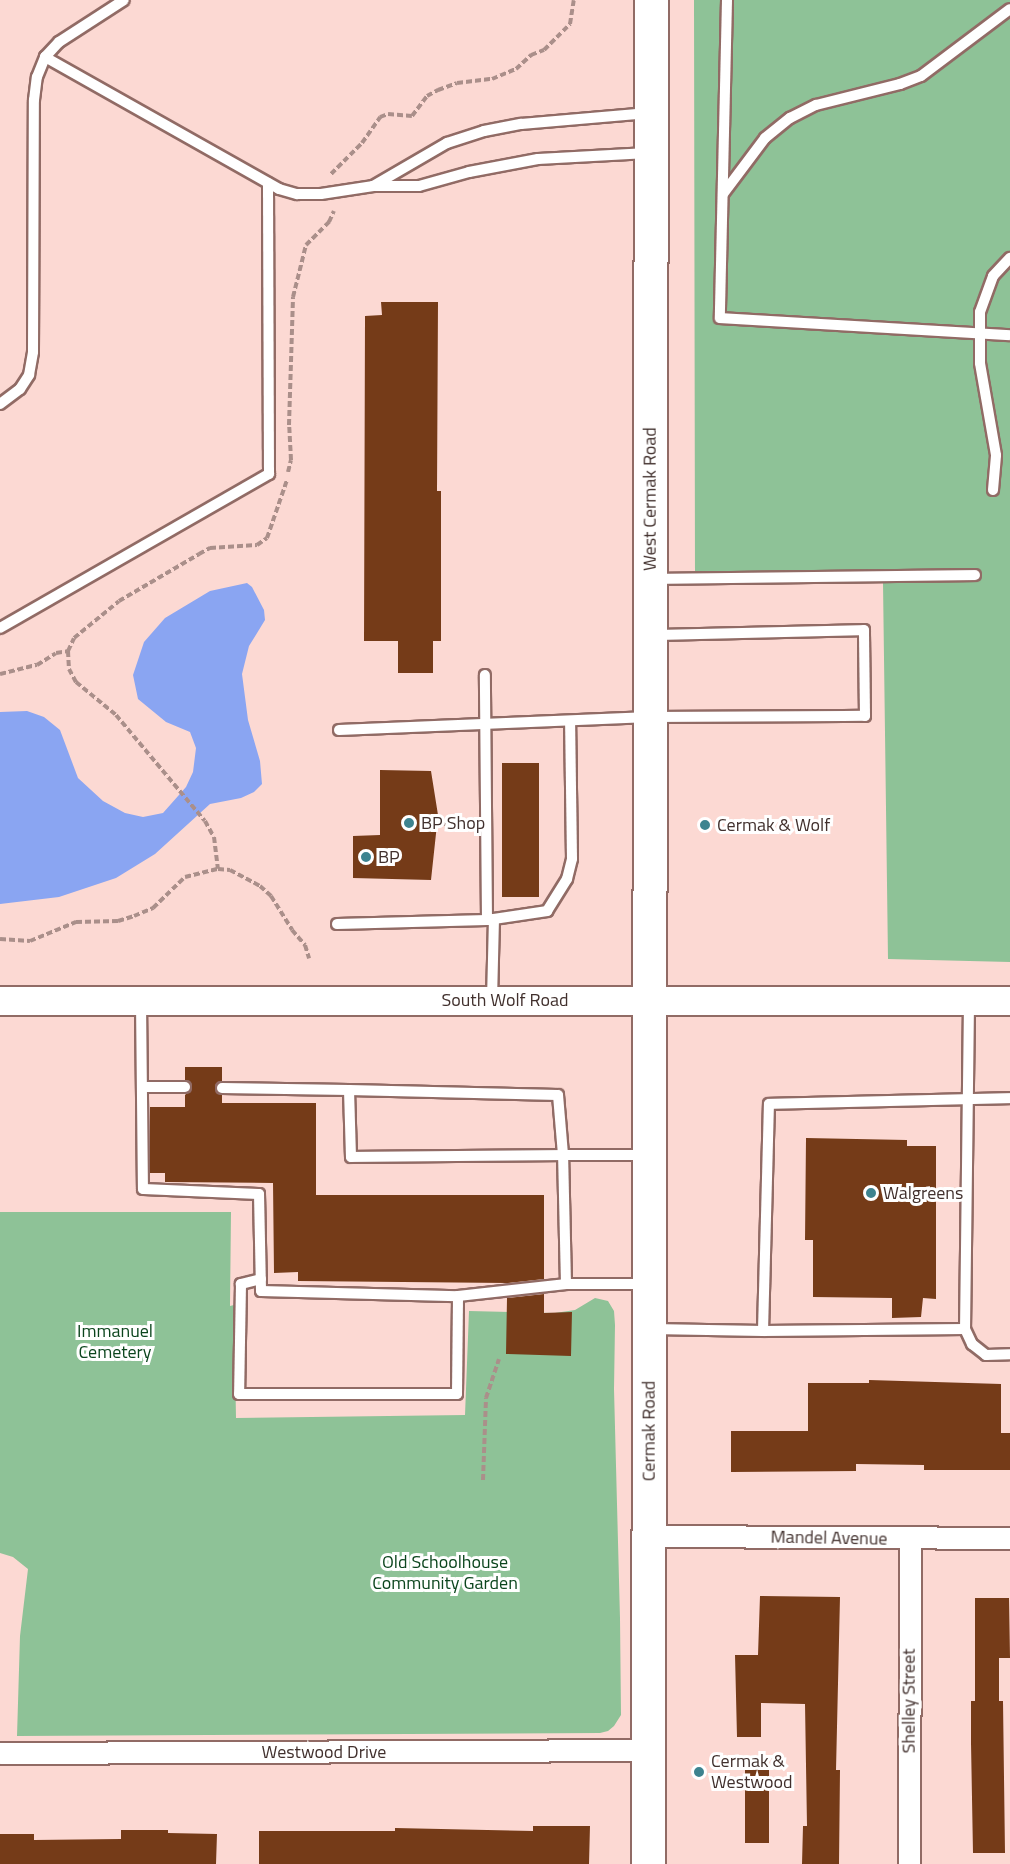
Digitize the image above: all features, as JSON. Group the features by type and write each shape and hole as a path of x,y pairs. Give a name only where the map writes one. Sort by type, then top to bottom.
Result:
{"main road":[{"name":"West Cermak Road","path":"649,999 651,0"},
{"name":"South Wolf Road","path":"0,1001 649,999 1010,1001"},
{"name":"Cermak Road","path":"648,1864 649,999"}],"street":[{"name":"Mandel Avenue","path":"649,1536 1010,1538"},
{"name":"Shelley Street","path":"909,1864 910,1538"},
{"name":"Westwood Drive","path":"0,1753 649,1750"}],"lane":[{"path":"0,404 20,389 28,375 33,352 34,100 37,77 45,57 59,42 124,0"},
{"path":"727,0 720,318 1010,334"},
{"path":"723,194 765,138 790,118 816,105 921,76 1010,9"},
{"path":"45,57 268,183 297,194 321,194 373,186 419,186 470,172 538,159 651,153"},
{"path":"373,186 447,143 484,131 521,124 651,113"},
{"path":"0,628 269,474 268,183"},
{"path":"993,490 996,455 985,402 979,333 980,312 993,276 1010,258"},
{"path":"650,579 975,575"},
{"path":"339,730 650,717 865,716 864,630 650,635"},
{"path":"485,675 486,823 492,1000"},
{"path":"337,924 490,920 547,911 567,879 572,859 570,721"},
{"path":"141,1001 142,1189 259,1194 261,1291 458,1296 566,1284 649,1284"},
{"path":"969,1001 965,1329 972,1344 986,1355 1010,1354"},
{"path":"142,1087 185,1087"},
{"path":"222,1088 558,1095 563,1155 566,1284"},
{"path":"349,1090 351,1157 649,1155"},
{"path":"762,1331 769,1104 1010,1098"},
{"path":"261,1279 241,1284 239,1394 458,1394 458,1296"},
{"path":"649,1329 762,1331 965,1329"}],"path":[{"path":"331,174 362,142 381,117 388,114 412,116 427,96 438,90 457,83 492,78 516,69 531,55 544,50 570,24 574,0"},
{"path":"218,869 214,837 205,821 109,708 76,681 69,669 68,651 74,638 119,601 200,554 210,549 257,545 267,538 285,488 291,460 289,424 293,297 306,245 329,222 334,211"},
{"path":"0,674 37,665 56,653 68,651"},
{"path":"441,824 486,823"},
{"path":"0,939 30,941 76,922 118,921 134,916 153,908 185,878 218,869 230,870 242,875 271,896 305,945 309,958"},
{"path":"483,1480 486,1398 499,1359"}],"green space":[{"path":"694,0 1010,0 1010,962 888,959 883,583 695,585"},
{"name":"Old Schoolhouse Community Garden","path":"0,1212 231,1212 230,1306 234,1305 236,1418 465,1415 469,1311 555,1313 575,1310 595,1298 608,1301 614,1311 615,1325 614,1389 620,1618 621,1715 614,1726 600,1733 17,1736 20,1636 28,1569 13,1557 0,1553"}],"water":[{"path":"247,583 252,587 264,610 265,620 249,646 242,674 248,720 260,761 262,784 254,792 241,798 210,804 155,854 116,878 59,897 0,904 0,712 27,711 44,717 60,730 78,778 103,801 125,813 143,817 163,813 186,787 193,772 196,748 190,732 166,722 138,699 133,675 144,642 165,618 210,591"}],"building":[{"path":"381,302 438,302 437,491 441,491 441,641 433,641 433,673 398,673 398,641 364,641 365,316 382,315"},
{"path":"502,763 539,763 539,897 502,897"},
{"name":"BP Shop","path":"380,770 431,771 438,815 431,880 353,878 353,836 380,835"},
{"path":"185,1067 222,1067 222,1081 216,1084 215,1088 222,1095 222,1103 316,1103 316,1195 544,1195 544,1279 508,1283 298,1281 298,1272 274,1273 273,1183 165,1182 165,1173 150,1173 150,1107 185,1107 185,1095 192,1088 191,1083 185,1080"},
{"name":"Walgreens","path":"806,1138 907,1140 907,1146 936,1146 936,1299 923,1298 921,1317 892,1318 892,1298 813,1297 813,1240 805,1240"},
{"path":"544,1294 544,1313 572,1312 571,1356 506,1354 507,1298"},
{"path":"869,1380 1001,1384 1001,1433 1010,1433 1010,1470 924,1470 924,1465 856,1464 856,1471 731,1472 731,1431 808,1431 808,1383 869,1383"},
{"path":"760,1596 840,1597 836,1770 840,1770 839,1864 802,1864 803,1826 807,1826 805,1704 761,1703 761,1737 737,1737 735,1655 758,1655"},
{"path":"975,1598 1009,1598 1010,1658 999,1658 999,1701 1003,1701 1005,1853 973,1853 971,1701 975,1701"},
{"path":"745,1764 769,1764 769,1843 745,1843"},
{"path":"533,1826 590,1826 589,1864 259,1864 259,1831 395,1831 395,1828 533,1831"},
{"path":"121,1830 168,1830 168,1833 217,1834 216,1864 0,1864 0,1834 34,1834 34,1840 121,1839"}],"place":[{"name":"BP Shop","path":"409,823"},
{"name":"Cermak & Wolf","path":"705,825"},
{"name":"BP","path":"366,857"},
{"name":"Walgreens","path":"871,1193"},
{"name":"Cermak & Westwood","path":"699,1772"}],"park label":[{"name":"Immanuel Cemetery","path":"115,1342"}]}
